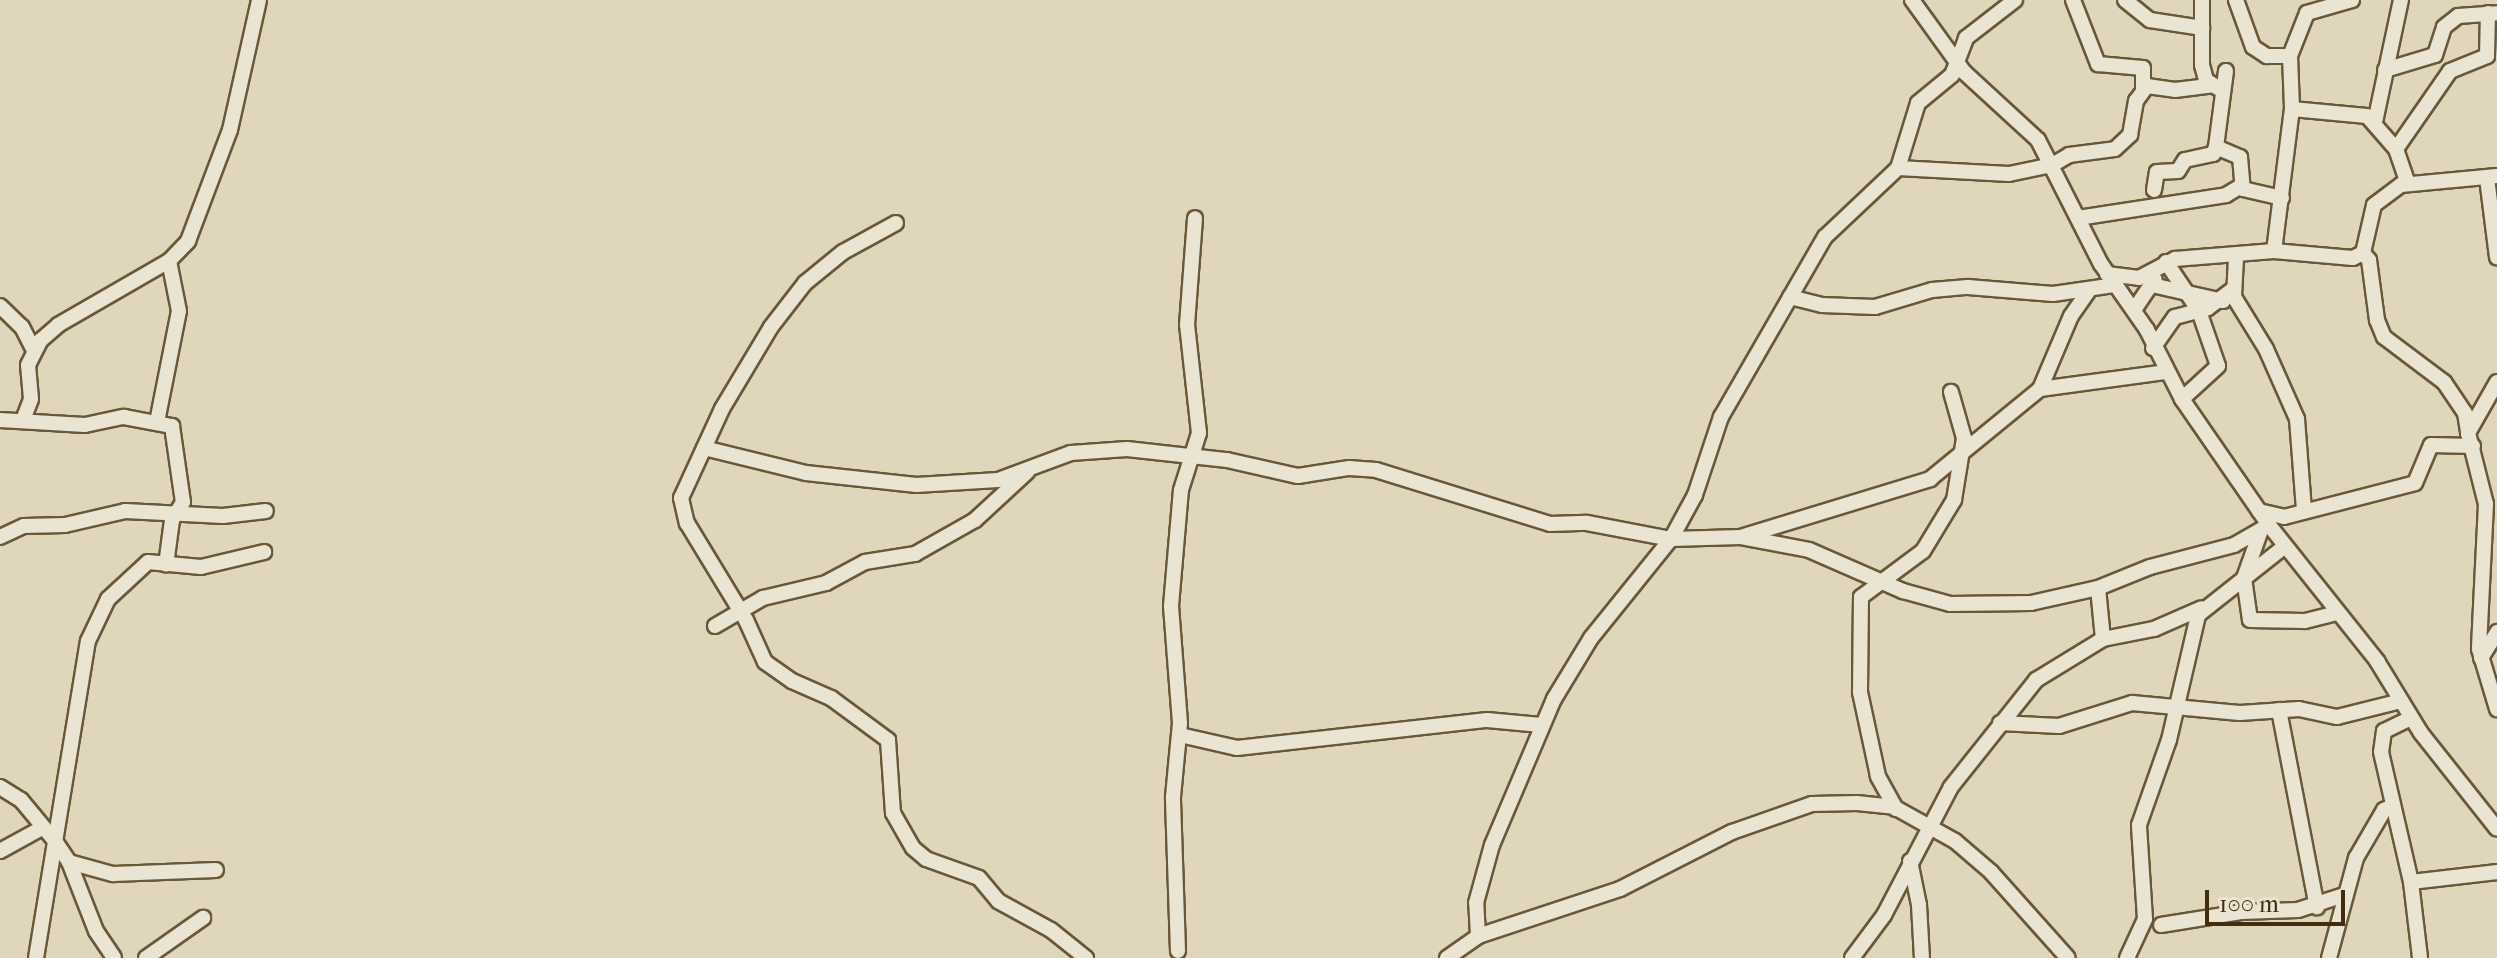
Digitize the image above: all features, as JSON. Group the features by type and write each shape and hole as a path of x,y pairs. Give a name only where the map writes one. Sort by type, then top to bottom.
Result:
{"street":[{"path":"33,349 58,325 169,261 188,241 230,130 259,0"},
{"path":"1912,0 1957,64 2027,126 2052,165 2111,280 2134,310 2165,372 2259,511 2265,528 2285,546 2377,661 2411,718 2497,829"},
{"path":"1478,936 1476,903 1482,877 1541,725 1591,638 1671,539 1695,495 1721,417 1825,237 1898,168 1918,103 1952,75 1966,38 2015,0"},
{"path":"1898,168 2009,174 2052,165 2069,155 2123,144 2143,89 2143,68 2098,64 2073,0"},
{"path":"2125,0 2150,20 2202,28"},
{"path":"2202,0 2202,65 2217,88"},
{"path":"2236,0 2253,47 2267,56 2290,56"},
{"path":"2274,251 2292,109 2290,56 2309,10 2339,8 2352,0"},
{"path":"2375,122 2401,0"},
{"path":"2385,70 2435,55 2444,27 2458,16 2493,13 2487,56 2450,71 2396,149"},
{"path":"2154,190 2157,172 2178,171 2185,160 2213,154 2216,147 2217,88 2226,71"},
{"path":"2143,89 2217,88"},
{"path":"2292,109 2348,112 2375,122 2396,149 2408,184"},
{"path":"2216,147 2240,157 2241,186"},
{"path":"2363,253 2374,205 2408,184 2492,177 2497,257"},
{"path":"2078,218 2226,195 2241,186 2282,198"},
{"path":"1178,951 1173,797 1180,735 1171,606 1181,537 1179,501 1199,420 1187,311 1195,218"},
{"path":"896,223 843,252 805,283 771,327 704,448 681,498 687,523 740,611 765,662 792,681 831,698 888,740 893,813 913,848 926,859 979,878 998,901 1051,930 1086,958"},
{"path":"1790,297 1822,305 1875,307 1932,290 1968,287 2053,294 2089,290 2111,280 2128,279 2162,267 2274,251 2353,258 2363,253"},
{"path":"2363,253 2369,260 2377,320 2384,337 2444,382 2465,413 2491,521 2478,595 2481,658 2497,709"},
{"path":"2236,258 2233,289 2297,419 2304,511"},
{"path":"157,422 179,311 169,261"},
{"path":"2134,310 2162,267"},
{"path":"2162,267 2199,311 2218,366 2182,399"},
{"path":"2152,285 2239,304"},
{"path":"2153,348 2175,317 2221,301 2233,289"},
{"path":"1741,537 1930,479 2040,389 2071,316 2089,290"},
{"path":"0,306 22,327 33,349 31,399 23,420"},
{"path":"2040,389 2165,372"},
{"path":"2470,439 2491,403 2497,382"},
{"path":"1896,809 1878,776 1860,692 1861,597 1909,566 1934,536 1954,500 1963,450 1951,392"},
{"path":"0,420 85,425 124,417 172,426 183,502 176,513 166,565"},
{"path":"2259,511 2284,517 2415,483 2431,445 2470,439"},
{"path":"704,448 806,473 916,485 998,480 1037,464 1100,450 1192,457 1298,476 1349,468 1376,470 1550,524 1587,523 1671,539 1741,537 1809,550 1931,601 1973,607 2031,603 2098,588 2150,567 2234,545 2265,528"},
{"path":"715,626 763,598 826,583 865,562 915,554 975,520 1037,464"},
{"path":"0,537 24,526 65,525 125,511 266,511"},
{"path":"2265,528 2244,578 2250,620 2305,621 2337,613"},
{"path":"1852,958 1884,915 1928,824 2000,723 2036,680 2103,639 2154,629 2202,608 2285,546"},
{"path":"36,958 88,641 108,599 148,562 201,567 264,552"},
{"path":"2098,588 2103,639"},
{"path":"2127,958 2145,919 2139,825 2202,608"},
{"path":"2481,658 2497,632"},
{"path":"2000,723 2059,726 2132,703 2240,713 2279,710 2337,717 2401,701"},
{"path":"2279,710 2317,907"},
{"path":"2411,718 2382,736 2393,806 2411,882 2420,958"},
{"path":"1180,735 1237,748 1459,722 1513,719 1541,725"},
{"path":"0,787 21,800 55,841 69,862 96,931 114,958"},
{"path":"1447,958 1478,936 1620,889 1708,842 1812,804 1896,809 1928,824 1991,872 2068,958"},
{"path":"2329,958 2356,858 2384,810 2393,806"},
{"path":"0,851 42,828"},
{"path":"1910,861 1919,905 1922,958"},
{"path":"69,862 113,874 216,870"},
{"path":"2411,882 2497,872"},
{"path":"2161,925 2317,907 2344,895"},
{"path":"146,958 203,918"}]}
